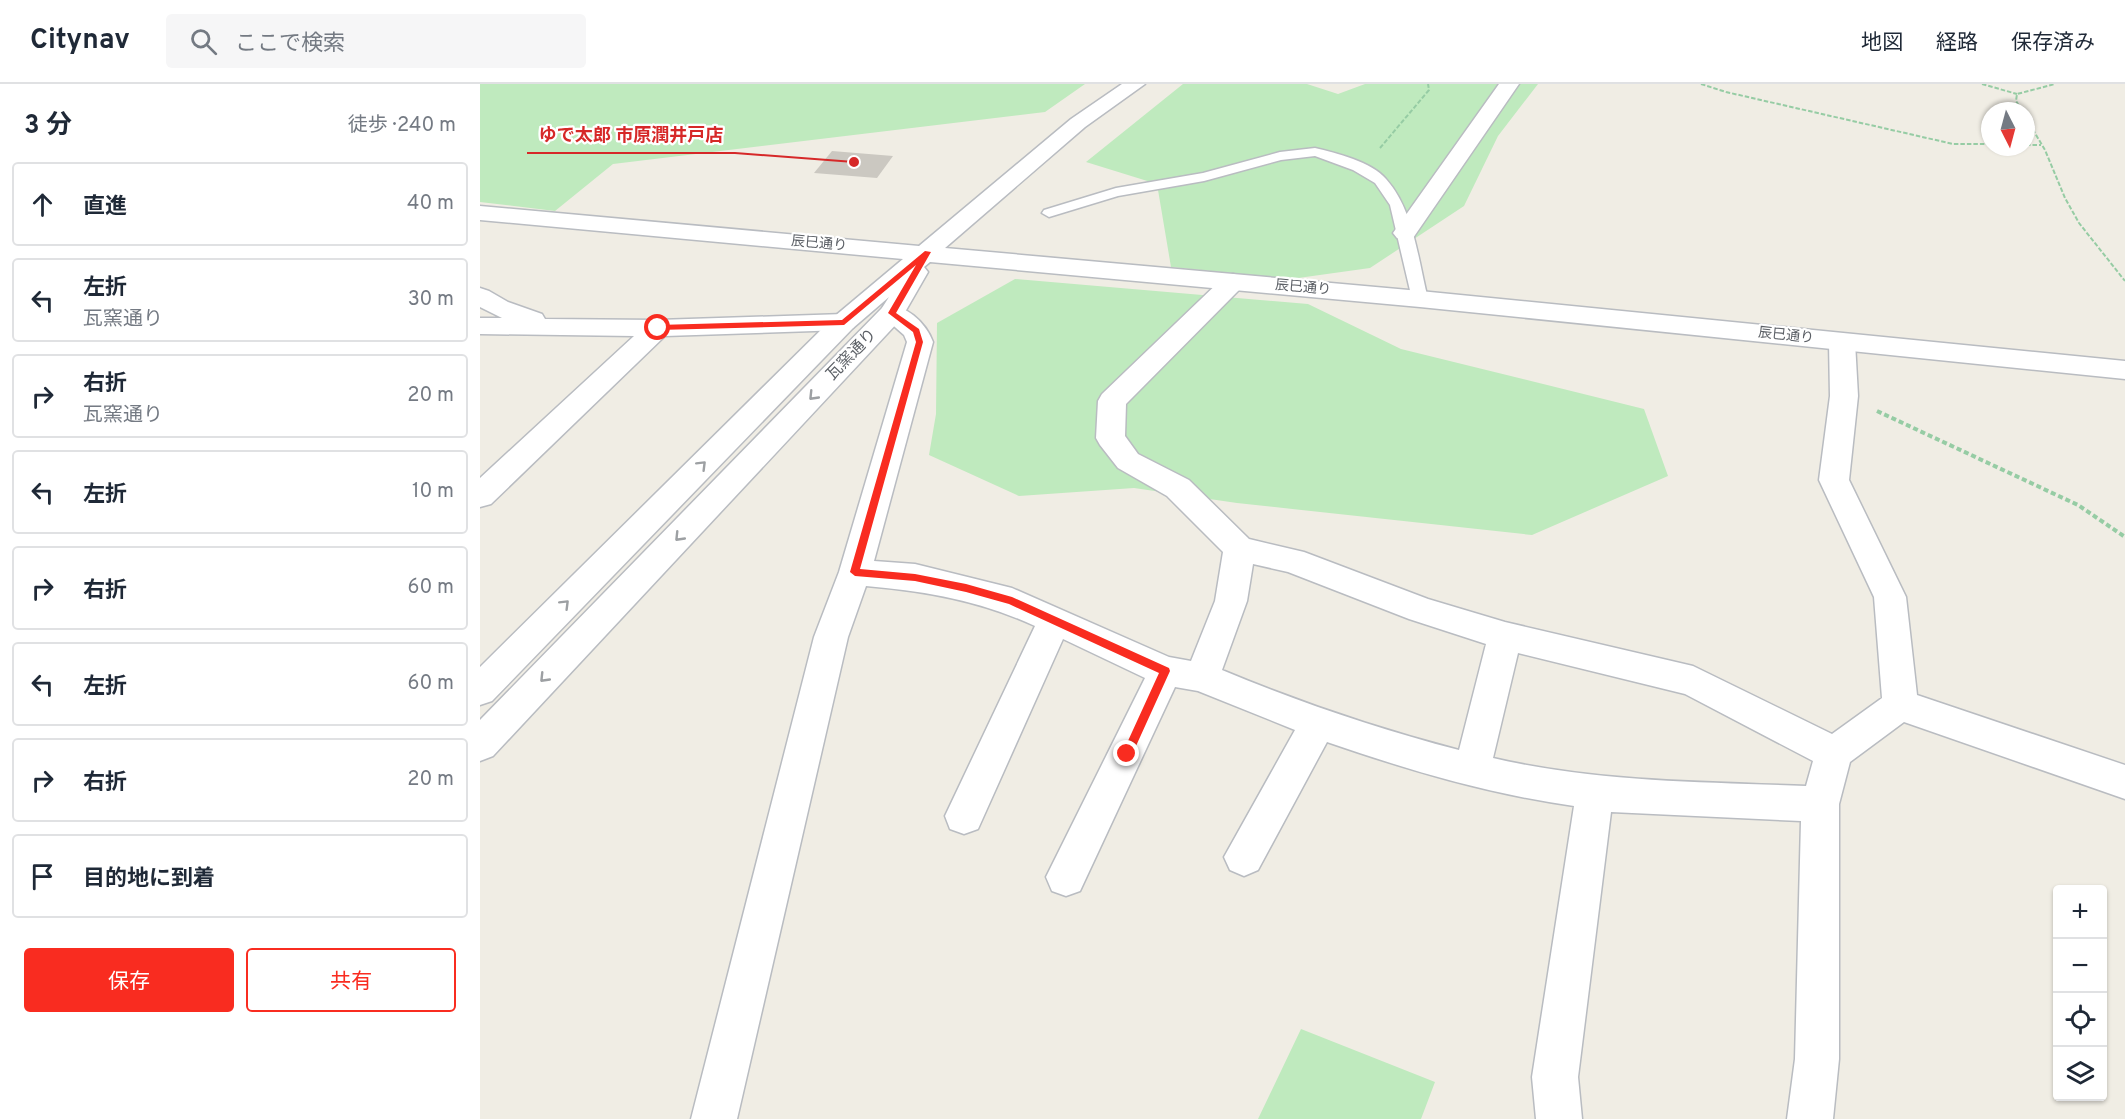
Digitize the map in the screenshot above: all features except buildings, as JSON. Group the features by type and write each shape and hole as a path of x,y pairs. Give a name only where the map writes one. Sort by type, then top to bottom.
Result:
{"street":[{"path":"928,252 1078,123 1136,84"},
{"path":"1405,233 1509,84"},
{"name":"辰巳通り","path":"480,213 1420,298 2125,370"},
{"name":"瓦窯通り","path":"480,745 892,313 928,252"},
{"name":"瓦窯通り","path":"480,690 844,322 928,252"},
{"path":"1233,282 1195,323 1156,357 1112,401 1110,438 1128,461 1178,488 1239,549 1293,561 1421,610 1504,636 1693,681 1834,753"},
{"path":"480,296 499,308 555,328"},
{"path":"714,1119 831,637 855,572 920,342 916,331 892,313"},
{"path":"480,326 658,328 844,322"},
{"path":"480,496 658,328"},
{"path":"1842,342 1844,396 1834,480 1890,597 1900,705"},
{"path":"1202,677 1231,601 1239,549"},
{"path":"855,572 915,577 1012,601 1165,671 1202,677 1318,723 1402,752 1472,770 1523,782 1629,797 1820,804"},
{"path":"964,816 1054,621"},
{"path":"1472,770 1504,636"},
{"path":"1066,877 1165,671"},
{"path":"1810,1119 1817,1059 1820,804 1834,753 1900,705"},
{"path":"1900,705 2125,782"},
{"path":"1244,857 1318,723"},
{"path":"1560,1119 1555,1077 1595,792"}],"lane":[{"path":"1049,213 1116,192 1204,177 1280,156 1315,152 1332,156 1358,167 1380,180 1396,205 1420,298"}],"path":[{"path":"1380,180 1375,160 1382,143 1419,103 1429,90 1428,84"},
{"path":"1701,84 1737,95 1944,142 1981,144"},
{"path":"1982,84 2017,94 2055,84"},
{"path":"2017,94 2015,96 2017,102"},
{"path":"2035,133 2079,223 2125,281"},
{"path":"2035,145 2042,145"},
{"path":"1844,396 2078,505 2125,537"}],"green space":[{"path":"480,84 1085,84 1045,112 613,164 555,211 480,202"},
{"path":"1183,84 1307,84 1338,94 1365,84 1538,84 1498,136 1464,206 1370,268 1291,279 1171,267 1157,184 1086,162"},
{"path":"1015,279 1308,304 1401,349 1644,409 1668,476 1532,535 1237,503 1134,488 1019,496 929,455 936,414 937,323"},
{"path":"1301,1029 1435,1082 1421,1119 1258,1119"}],"place":[{"name":"ゆで太郎 市原潤井戸店","path":"854,162"}],"route":[{"path":"658,328 844,322 928,252 892,313 916,331 920,342 855,572 915,577 1012,601 1165,671 1127,754"}]}
